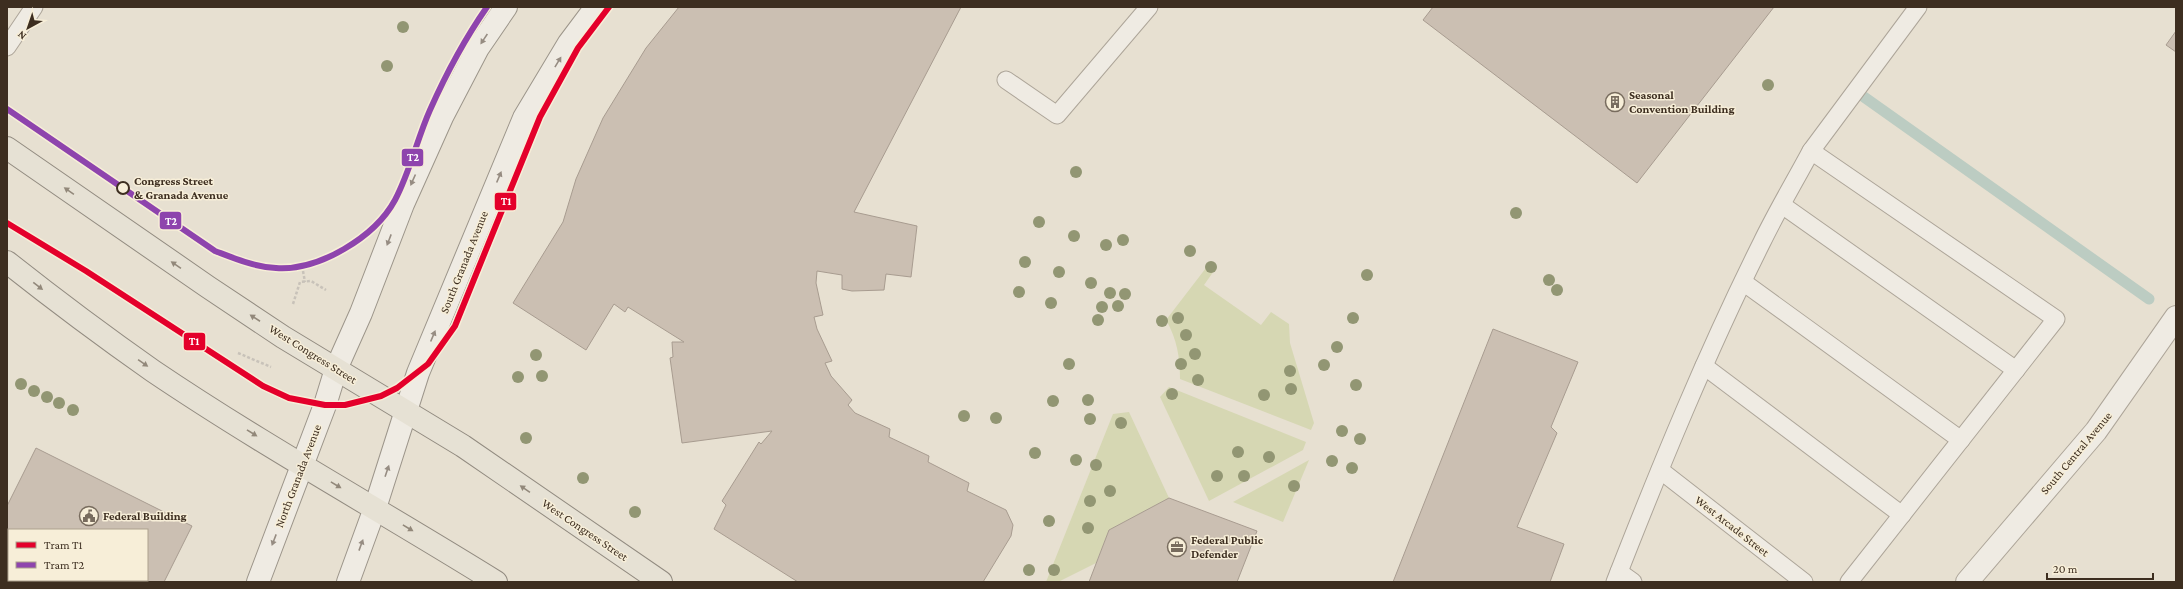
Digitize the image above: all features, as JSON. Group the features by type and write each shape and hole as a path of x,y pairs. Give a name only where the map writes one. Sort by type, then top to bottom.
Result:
{"main road":[{"name":"West Congress Street","path":"7,148 208,287 463,446 661,582"},
{"path":"7,262 71,312 154,371 303,465 496,582"}],"street":[{"path":"336,368 361,312 403,204 442,116 478,48 506,7"},
{"name":"South Granada Avenue","path":"407,412 418,373 524,118 569,42 596,7"},
{"name":"South Central Avenue","path":"1967,582 2101,425 2176,317"},
{"name":"North Granada Avenue","path":"258,582 303,465 336,368"},
{"path":"348,582 375,508 407,412"}],"lane":[{"path":"7,47 34,7"},
{"path":"1006,80 1057,115 1149,7"},
{"path":"1633,582 1617,577 1704,366 1743,282 1811,151 1918,7"},
{"path":"1811,151 2056,320 1849,582"},
{"path":"1782,205 2016,370"},
{"path":"1743,282 1962,440"},
{"path":"1704,366 1902,515"},
{"name":"West Arcade Street","path":"1660,470 1804,582"}],"path":[{"path":"303,272 305,282"},
{"path":"293,304 300,282 312,280 326,290"},
{"path":"238,353 271,367"}],"green space":[{"path":"1211,263 1216,268 1204,285 1261,325 1271,312 1289,324 1290,343 1314,423 1311,430 1180,379 1177,348 1173,334 1166,320"},
{"path":"1169,387 1306,442 1303,450 1209,501 1160,397"},
{"path":"1129,412 1169,498 1109,530 1096,563 1058,582 1046,582 1113,414"},
{"path":"1309,460 1283,522 1233,502"}],"building":[{"path":"679,7 961,7 854,212 917,226 911,277 886,274 884,290 852,291 842,289 842,275 817,271 816,283 823,315 814,317 817,329 832,361 825,363 831,376 852,400 848,405 855,413 890,429 889,437 929,456 928,462 969,483 967,491 1006,510 1013,525 1011,536 983,582 798,582 714,529 726,505 722,501 759,442 761,444 772,431 682,443 670,358 673,357 672,342 684,342 628,307 625,312 614,304 586,350 513,303 563,222 576,179 603,118 646,48"},
{"name":"Seasonal Convention Building","path":"1433,7 1774,7 1637,183 1423,20"},
{"path":"2176,31 2176,52 2166,45"},
{"path":"1493,329 1578,362 1551,427 1557,433 1517,527 1564,544 1550,582 1393,582"},
{"name":"Federal Building","path":"36,448 192,526 164,582 7,582 7,506"},
{"name":"Federal Public Defender","path":"1169,498 1257,531 1237,582 1089,582 1109,530"}],"waterway":[{"path":"1864,97 2149,299"}],"tram line":[{"name":"T2","path":"7,109 215,251 246,262 268,267 293,267 310,264 327,258 360,239 386,214 400,189 425,121 442,83 463,45 487,7"},
{"name":"T1","path":"7,223 86,271 263,386 289,398 325,405 345,405 381,396 397,388 428,364 455,326 540,117 578,48 609,7"}],"place":[{"name":"Seasonal Convention Building","path":"1615,102"},
{"name":"Congress Street & Granada Avenue","path":"123,188"},
{"name":"Federal Building","path":"89,516"},
{"name":"Federal Public Defender","path":"1177,547"}]}
